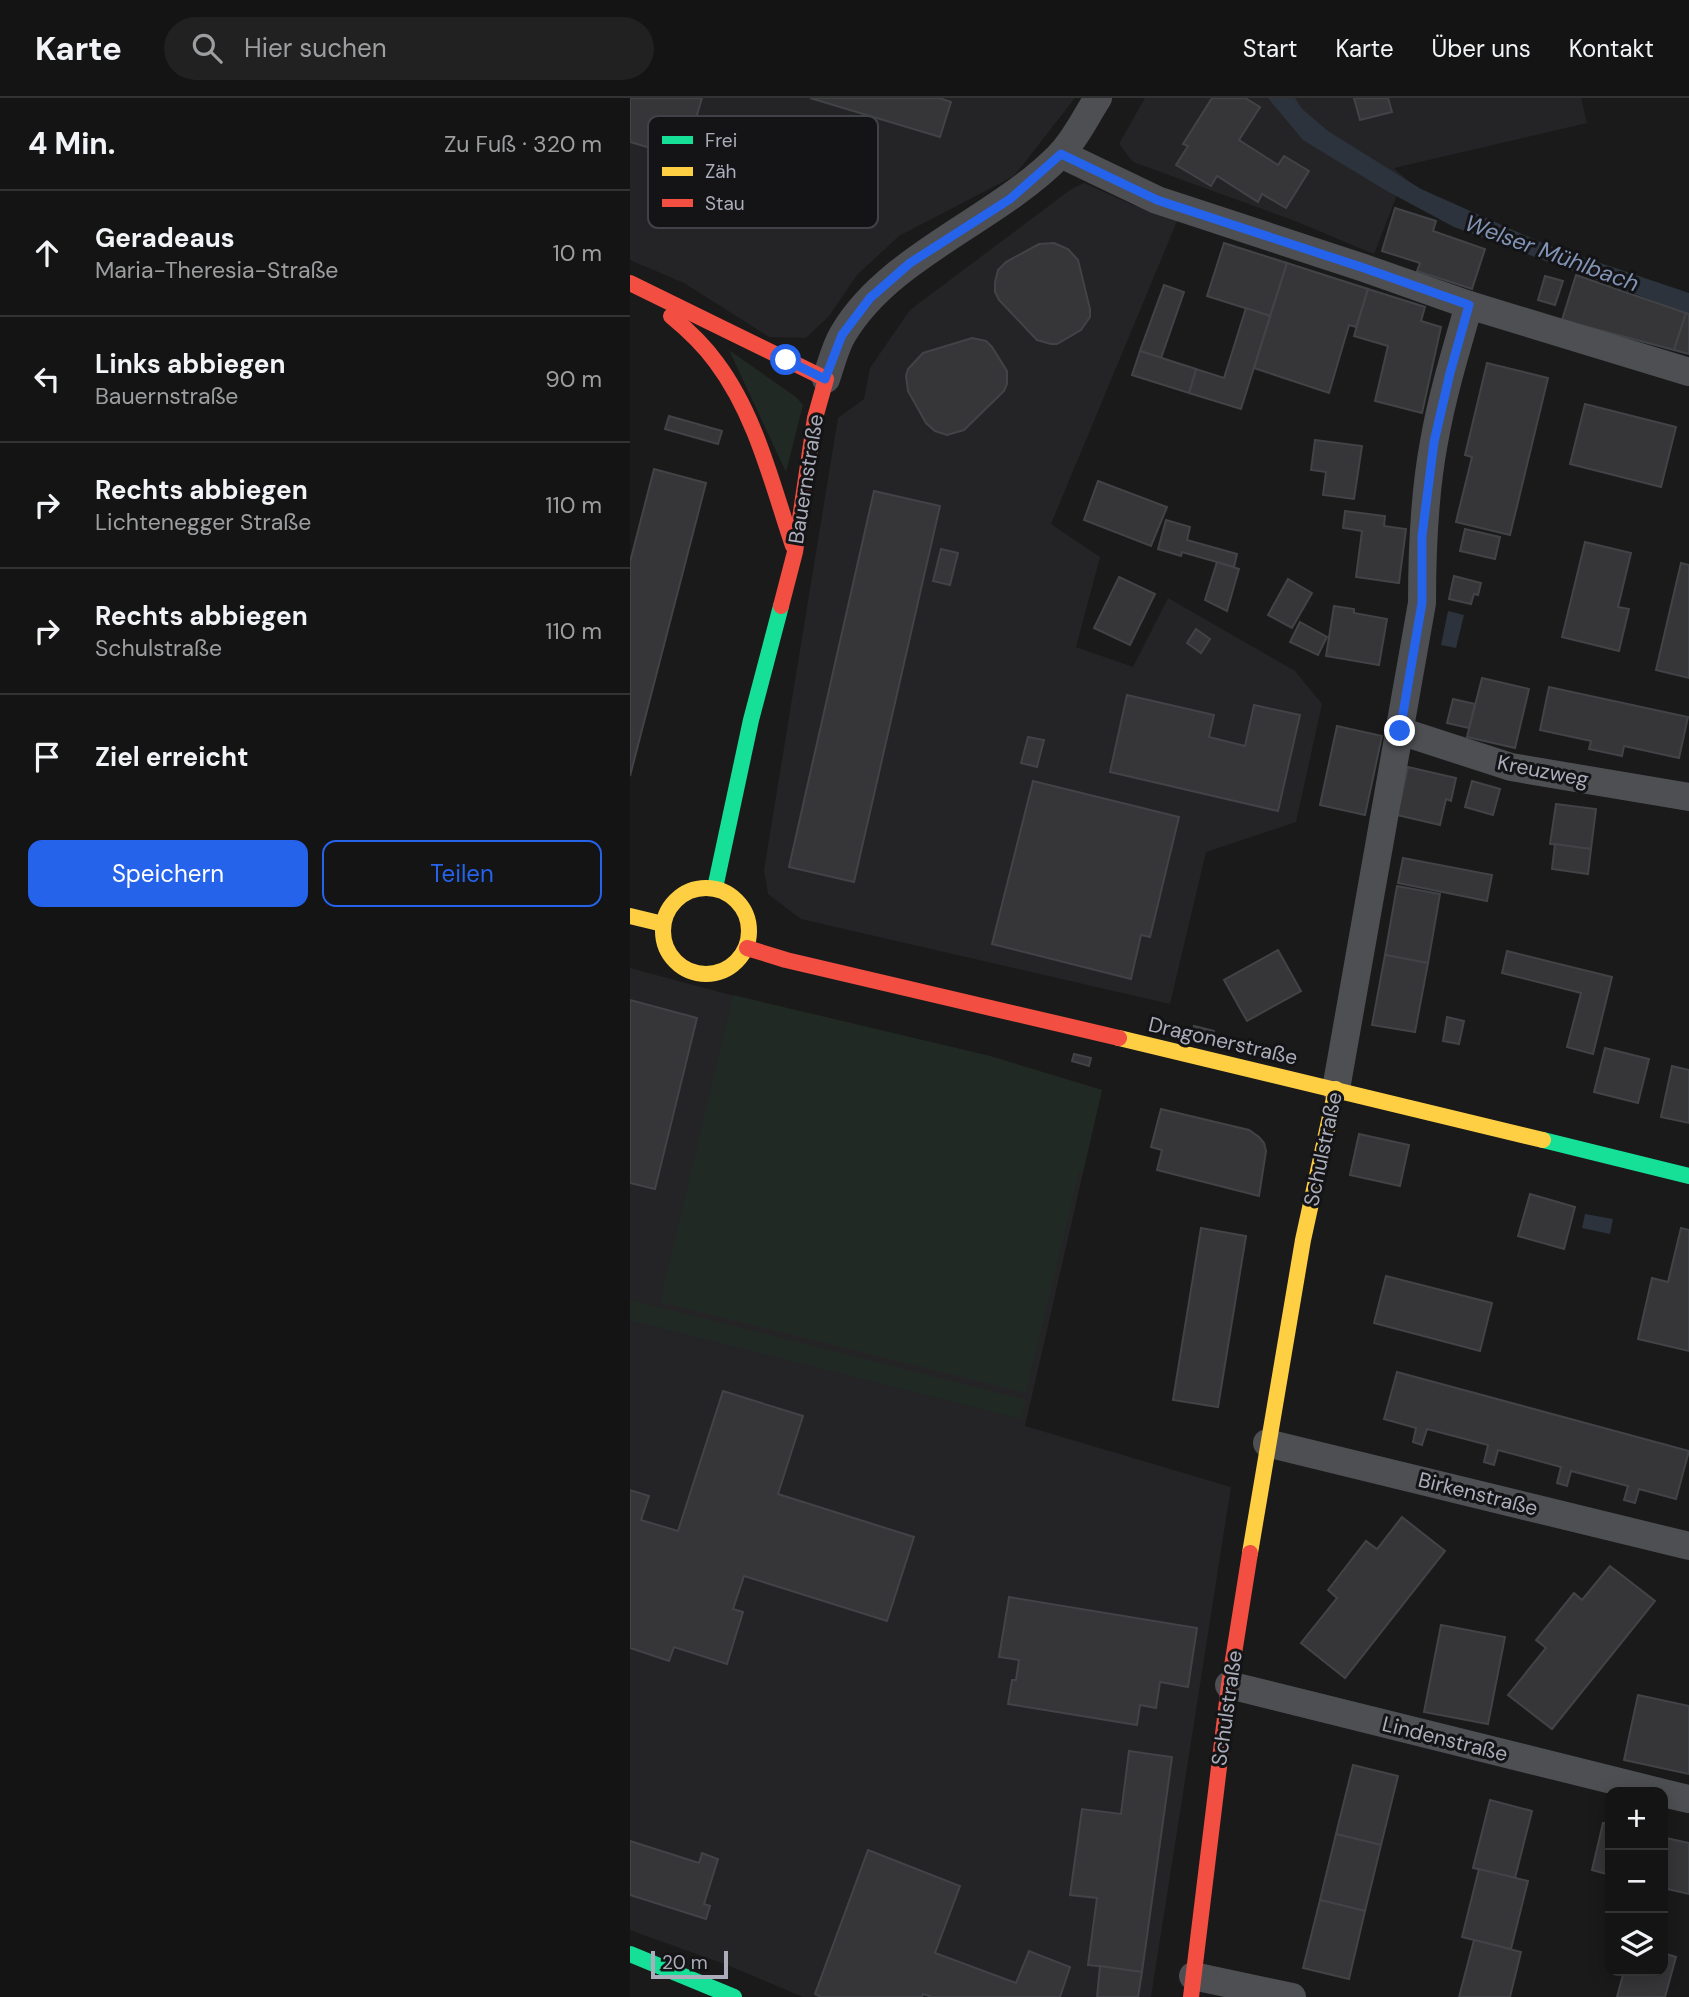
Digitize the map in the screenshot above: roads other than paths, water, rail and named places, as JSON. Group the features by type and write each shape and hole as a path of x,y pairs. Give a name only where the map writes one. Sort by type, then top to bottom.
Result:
{"main road":[{"path":"630,284 825,379"},
{"path":"630,284 687,327 720,366 750,420 794,552"},
{"name":"Bauernstraße","path":"715,888 751,720 794,552 814,418 825,379"},
{"path":"715,888 740,902 750,924 747,948 733,967 709,975 681,967 665,946 663,924 673,903 694,889 715,888"},
{"path":"630,916 663,924"},
{"name":"Dragonerstraße","path":"747,948 786,960 1336,1089 1689,1176"},
{"name":"Schulstraße","path":"1192,1987 1229,1685 1303,1240 1336,1089"},
{"path":"630,1954 733,1997"}],"street":[{"name":"Bauernstraße","path":"825,379 842,335 870,298 910,263 1010,199 1061,154 1098,98"},
{"path":"1061,154 1157,200 1469,305 1689,372"},
{"name":"Schulstraße","path":"1336,1089 1422,603 1422,536 1434,442 1469,305"},
{"name":"Kreuzweg","path":"1400,731 1511,767 1689,797"},
{"name":"Birkenstraße","path":"1268,1443 1689,1546"},
{"name":"Lindenstraße","path":"1229,1685 1637,1787"},
{"name":"Lindenstraße","path":"1668,1794 1689,1799"},
{"path":"1192,1987 1292,1997"}],"water":[{"name":"Welser Mühlbach","path":"1268,98 1295,98 1302,109 1328,131 1421,189 1547,245 1689,293 1689,314 1454,227 1385,190 1303,140"},
{"path":"1448,611 1464,615 1456,648 1441,645"},
{"path":"1585,1214 1613,1219 1610,1234 1582,1228"}]}
